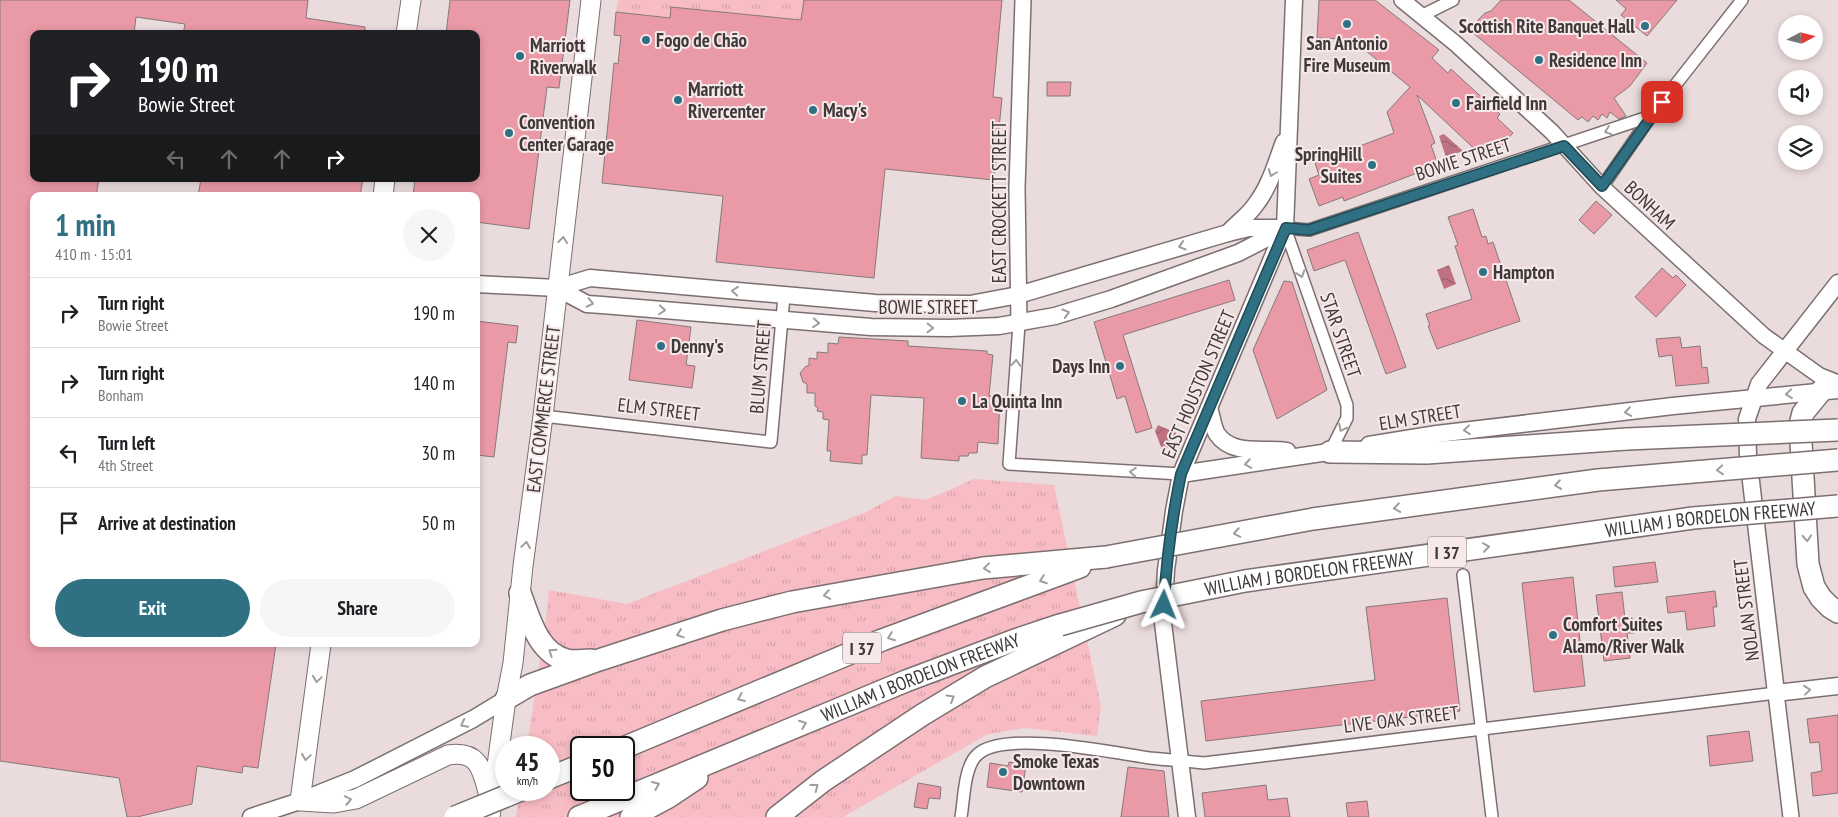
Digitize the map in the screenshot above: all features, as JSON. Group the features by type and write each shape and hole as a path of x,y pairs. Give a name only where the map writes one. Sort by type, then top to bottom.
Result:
{"highway":[{"path":"1832,388 1803,414 1800,425 1808,564 1814,587 1821,598 1838,612"},
{"path":"1322,453 1427,453 1627,439 1838,430"},
{"name":"I 37","path":"635,743 882,640 1106,557 1313,519 1598,480 1838,460"},
{"name":"WILLIAM J BORDELON FREEWAY","path":"579,817 906,681 1015,640 1062,633 1141,602 1245,581 1692,518 1838,506"},
{"path":"506,700 530,685 598,660 722,620 792,602 983,568 1106,557"},
{"path":"520,593 533,626 548,651 567,660 598,660"},
{"path":"777,817 823,781 922,715 1062,633"},
{"path":"631,817 667,798 741,748"},
{"path":"455,817 495,800"}],"main road":[{"path":"407,30 412,0"},
{"name":"EAST COMMERCE STREET","path":"491,811 513,663 591,0"},
{"name":"EAST HOUSTON STREET","path":"1186,817 1164,622 1166,570 1181,474 1286,228 1294,0"},
{"path":"1228,233 1260,199 1289,127"},
{"name":"BOWIE STREET","path":"480,284 557,288 590,278 875,303 970,304 1018,294 1228,233 1249,228 1286,228"},
{"name":"BOWIE STREET","path":"557,288 588,304 871,327 949,328 999,326 1056,316 1129,293 1238,253 1286,228"},
{"name":"NOLAN STREET","path":"1776,693 1748,456 1747,419 1759,384 1838,282"},
{"name":"ELM STREET","path":"1181,474 1436,434 1832,388"},
{"path":"1210,408 1217,434 1230,445 1250,450 1322,453"},
{"path":"300,801 321,647"},
{"name":"LIVE OAK STREET","path":"1776,693 1838,686"},
{"path":"251,817 300,801 355,779 473,719 506,700"},
{"path":"300,801 334,803 356,799 448,755 459,753 466,754 479,764 491,811"}],"street":[{"name":"EAST CROCKETT STREET","path":"1009,464 1019,324 1017,188 1023,0"},
{"name":"BONHAM","path":"1402,0 1423,15 1471,57 1564,146 1602,186 1764,336 1820,376 1832,388"},
{"path":"1423,15 1453,0"},
{"path":"1602,186 1651,116 1742,0"},
{"name":"BOWIE STREET","path":"1286,228 1309,230 1651,116"},
{"name":"STAR STREET","path":"1286,228 1347,405 1347,418 1322,453"},
{"name":"BLUM STREET","path":"771,442 784,296"},
{"name":"ELM STREET","path":"543,416 771,442"},
{"name":"ELM STREET","path":"1009,464 1181,474"},
{"path":"1463,575 1492,817"},
{"name":"LIVE OAK STREET","path":"961,817 967,775 973,760 977,754 986,749 1005,744 1024,743 1083,748 1180,762 1204,763 1776,693"},
{"name":"NOLAN STREET","path":"1776,693 1791,817"}],"green space":[{"path":"618,0 804,0 801,20 671,7 670,18 616,12"},
{"path":"974,479 1054,485 1101,706 1097,736 1025,728 988,734 843,817 516,817 518,801 560,801 560,736 529,736 549,590 627,604 866,512 896,496 926,500"}],"water":[{"path":"1444,134 1463,151 1446,157 1439,136"},
{"path":"1449,265 1456,284 1444,289 1437,270"},
{"path":"1158,425 1176,433 1169,448 1161,447 1155,431"}],"building":[{"path":"0,0 308,0 306,18 365,27 365,30 184,30 185,24 136,17 134,30 30,30 30,182 98,182 97,192 30,192 30,647 276,647 258,768 243,766 242,773 197,766 192,804 137,817 127,817 119,778 0,761"},
{"path":"450,0 570,0 559,88 547,87 529,229 480,223 480,192 413,192 415,182 480,182 480,30 446,30"},
{"path":"804,0 1002,0 993,97 1002,98 994,180 885,169 874,278 716,262 723,196 602,183 614,63 618,64 621,36 614,35 616,12 670,18 671,7 801,20"},
{"path":"1319,0 1375,0 1439,50 1432,58 1448,73 1451,69 1500,114 1497,118 1513,133 1497,151 1493,147 1483,157 1417,95 1435,143 1431,145 1437,162 1424,167 1425,170 1344,201 1343,197 1319,206 1309,179 1319,175 1315,163 1394,133 1387,112 1410,87 1365,50 1373,40 1317,38"},
{"name":"Residence Inn","path":"1501,0 1569,0 1647,63 1630,86 1614,98 1626,116 1619,119 1610,112 1607,118 1602,114 1598,120 1593,116 1588,122 1582,117 1578,120 1473,33 1478,20 1485,13 1491,11"},
{"name":"Scottish Rite Banquet Hall","path":"1616,0 1677,0 1647,36 1621,15 1626,9"},
{"path":"1047,82 1071,82 1070,96 1047,96"},
{"path":"200,182 362,182 361,192 199,192"},
{"path":"1596,201 1612,215 1594,234 1579,220"},
{"name":"Hampton","path":"1473,209 1482,237 1486,236 1488,244 1493,242 1520,321 1437,349 1428,326 1430,326 1426,314 1472,299 1455,246 1458,245 1448,217"},
{"path":"1358,232 1406,367 1386,374 1345,260 1314,271 1307,250"},
{"path":"1662,268 1673,278 1676,275 1686,285 1656,317 1635,297"},
{"name":"Days Inn","path":"1229,280 1235,300 1123,335 1152,428 1136,433 1125,396 1117,399 1094,322"},
{"path":"1284,281 1292,282 1327,390 1277,419 1253,350"},
{"name":"Denny's","path":"637,320 691,327 686,365 695,366 692,388 629,380"},
{"path":"480,321 518,326 516,343 508,342 494,457 480,455"},
{"name":"La Quinta Inn","path":"839,337 908,341 908,346 987,351 987,354 993,355 989,396 1000,396 998,444 978,442 977,453 959,456 959,461 921,458 924,398 871,395 867,455 862,455 862,464 830,461 831,451 827,451 829,420 823,419 823,412 817,411 815,393 807,393 807,384 803,382 800,373 806,366 809,366 809,358 817,359 817,352 828,353 828,343 838,344"},
{"path":"1680,337 1682,348 1700,346 1702,368 1707,367 1709,383 1676,386 1672,355 1659,357 1656,339"},
{"path":"1655,562 1658,582 1615,587 1613,567"},
{"name":"Comfort Suites Alamo/River Walk","path":"1573,577 1585,686 1534,692 1522,583"},
{"path":"1715,591 1717,607 1713,607 1715,626 1687,630 1685,611 1668,613 1666,597"},
{"path":"1622,592 1625,619 1632,618 1634,633 1627,633 1630,658 1604,661 1596,595"},
{"path":"1447,598 1460,711 1206,741 1201,701 1375,680 1366,607"},
{"path":"1838,715 1838,793 1813,796 1811,773 1822,771 1819,742 1810,743 1807,719"},
{"path":"1749,731 1753,761 1710,766 1707,736"},
{"name":"Smoke Texas Downtown","path":"1009,762 1026,765 1022,792 987,787 990,763 1008,766"},
{"path":"1128,767 1164,771 1169,817 1121,817"},
{"path":"918,783 941,787 940,799 929,798 927,809 914,807"},
{"path":"1266,785 1268,800 1287,798 1290,817 1205,817 1202,793"},
{"path":"1367,801 1369,817 1348,817 1346,803"}],"place":[{"name":"San Antonio Fire Museum","path":"1347,24"},
{"name":"Scottish Rite Banquet Hall","path":"1645,26"},
{"name":"Fogo de Chão","path":"646,40"},
{"name":"Marriott Riverwalk","path":"520,56"},
{"name":"Residence Inn","path":"1539,60"},
{"name":"Marriott Rivercenter","path":"678,100"},
{"name":"Fairfield Inn","path":"1456,103"},
{"name":"Macy's","path":"813,110"},
{"name":"Convention Center Garage","path":"509,133"},
{"name":"SpringHill Suites","path":"1372,165"},
{"name":"Hampton","path":"1483,272"},
{"name":"Denny's","path":"661,346"},
{"name":"Days Inn","path":"1120,366"},
{"name":"La Quinta Inn","path":"962,401"},
{"name":"Comfort Suites Alamo/River Walk","path":"1553,635"},
{"name":"Smoke Texas Downtown","path":"1003,772"}],"route":[{"path":"1164,605 1166,570 1181,474 1286,228 1309,230 1564,146 1602,186 1662,102"}]}
